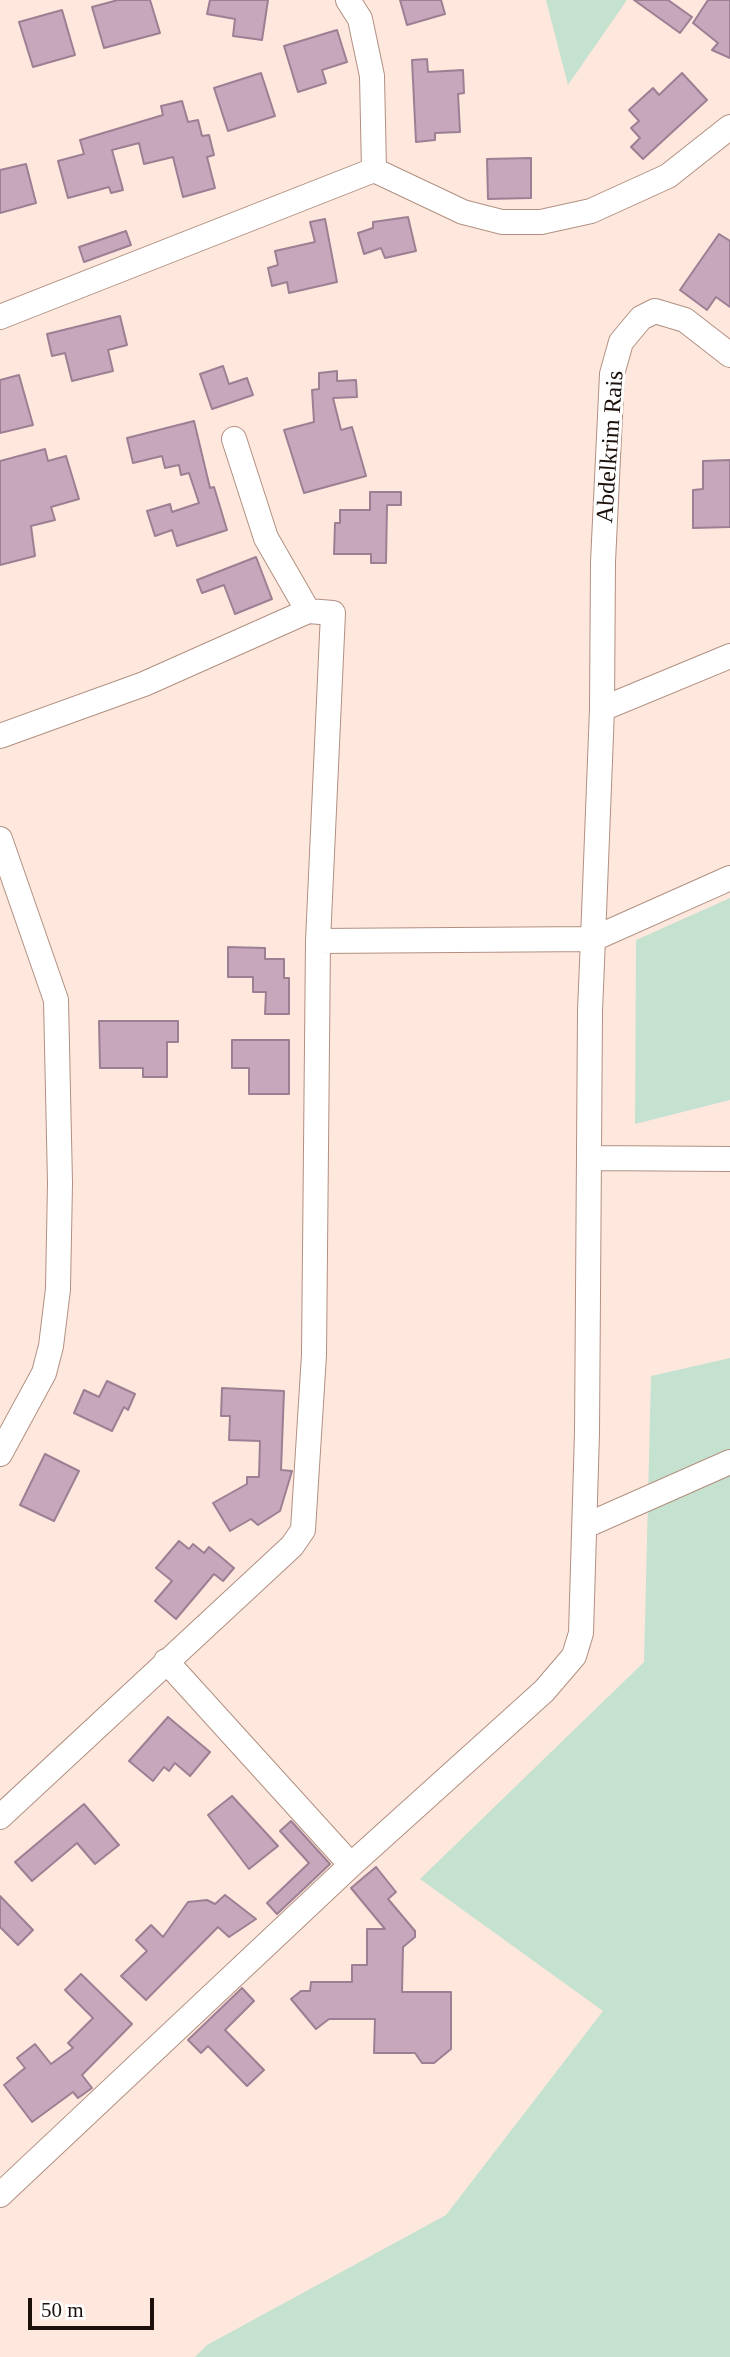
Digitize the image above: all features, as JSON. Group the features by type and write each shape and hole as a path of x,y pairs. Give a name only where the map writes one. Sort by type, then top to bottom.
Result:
{"street":[{"path":"348,0 360,19 372,76 374,170"},
{"path":"0,317 374,170 463,212 502,222 541,222 591,211 668,176 730,127"},
{"name":"Abdelkrim Rais","path":"602,709 612,374 621,342 640,318 655,311 685,320 730,355"},
{"path":"0,1817 292,1546 303,1530 314,1342 321,612 266,538 234,439"},
{"path":"0,736 144,684 321,612"},
{"path":"0,2195 351,1865 544,1691 569,1664 581,1633 593,939 602,709 730,656"},
{"path":"0,839 57,1000 60,1183 58,1289 51,1346 44,1373 0,1454"},
{"path":"318,941 593,939 730,878"},
{"path":"589,1158 730,1159"},
{"path":"584,1526 730,1462"},
{"path":"166,1661 351,1865"}],"green space":[{"path":"546,0 627,0 568,85"},
{"path":"730,898 730,1100 635,1124 636,940"},
{"path":"730,1358 730,2357 195,2357 207,2345 446,2215 603,2011 420,1879 644,1662 651,1376"}],"building":[{"path":"118,0 150,0 160,33 104,48 92,7"},
{"path":"210,0 268,0 262,40 233,36 235,19 207,14"},
{"path":"400,0 441,0 445,14 407,25"},
{"path":"634,0 668,0 692,17 680,33"},
{"path":"708,0 730,0 730,58 712,50 718,43 693,23"},
{"path":"62,10 75,55 33,67 19,22"},
{"path":"337,30 347,62 322,70 326,83 298,92 284,46"},
{"path":"427,59 428,72 463,70 464,93 458,94 460,132 435,133 435,140 416,142 412,60"},
{"path":"261,73 275,116 228,131 214,88"},
{"path":"682,73 707,100 643,159 631,147 640,138 631,128 639,121 629,110 653,88 659,95"},
{"path":"182,101 188,122 198,120 202,136 209,135 214,155 207,157 215,188 183,197 173,157 144,164 139,143 112,150 123,190 111,193 109,187 68,198 58,161 84,154 80,140 163,115 161,106"},
{"path":"531,158 531,198 488,199 487,159"},
{"path":"26,164 36,203 0,213 0,170"},
{"path":"408,217 416,251 385,258 381,248 364,254 358,233 373,228 373,222"},
{"path":"325,219 337,282 289,293 287,282 272,286 268,268 278,265 275,251 315,242 310,222"},
{"path":"126,231 131,245 84,262 79,247"},
{"path":"719,234 730,241 730,307 716,297 707,310 680,290"},
{"path":"120,316 127,345 108,350 113,371 72,381 65,353 52,356 47,334"},
{"path":"223,366 229,384 247,378 253,395 212,409 200,374"},
{"path":"337,371 337,381 356,380 357,397 333,398 341,430 352,427 366,476 304,493 284,430 314,422 312,390 319,389 319,373"},
{"path":"19,375 33,425 0,433 0,380"},
{"path":"194,421 210,488 214,487 227,530 177,546 172,530 155,536 147,511 170,504 172,512 199,503 189,473 181,475 179,465 165,468 162,456 133,463 127,438"},
{"path":"45,449 48,461 66,456 79,499 51,507 55,520 31,526 35,556 0,565 0,461"},
{"path":"730,460 730,527 693,528 693,490 703,489 703,461"},
{"path":"370,492 401,492 401,505 387,505 386,563 371,563 371,554 334,554 335,523 340,523 340,510 370,510"},
{"path":"256,557 272,599 235,614 224,585 202,593 197,580"},
{"path":"228,947 265,948 265,959 284,959 284,978 289,978 289,1014 265,1014 266,992 253,992 253,977 228,977"},
{"path":"99,1021 178,1021 178,1042 167,1042 167,1077 143,1077 143,1068 100,1068"},
{"path":"232,1040 289,1040 289,1094 249,1094 249,1068 232,1068"},
{"path":"107,1381 135,1394 128,1410 124,1407 112,1431 74,1413 84,1390 99,1397"},
{"path":"222,1388 284,1391 281,1470 292,1471 280,1511 258,1525 251,1519 230,1531 213,1503 247,1484 247,1477 259,1477 260,1441 229,1440 230,1416 221,1416"},
{"path":"45,1454 79,1471 54,1521 20,1505"},
{"path":"179,1541 189,1549 193,1544 204,1553 209,1547 234,1568 223,1581 214,1574 176,1619 155,1601 172,1581 156,1568"},
{"path":"168,1717 210,1752 190,1776 175,1763 169,1771 164,1767 153,1781 129,1761"},
{"path":"232,1796 278,1846 249,1869 208,1815"},
{"path":"84,1804 119,1845 95,1864 77,1843 32,1881 15,1862"},
{"path":"291,1821 330,1864 277,1914 267,1903 309,1863 280,1831"},
{"path":"376,1867 396,1892 388,1899 415,1931 415,1937 403,1947 402,1992 451,1992 451,2049 434,2063 422,2063 415,2053 374,2053 375,2019 329,2019 316,2029 291,1999 301,1991 310,1991 311,1982 352,1982 352,1965 367,1965 367,1929 385,1929 351,1888"},
{"path":"225,1895 256,1919 229,1937 218,1927 146,2000 121,1976 147,1951 136,1940 151,1925 163,1937 188,1902 207,1900 215,1904"},
{"path":"0,1896 33,1930 18,1945 0,1927"},
{"path":"81,1974 132,2024 82,2075 92,2088 78,2098 73,2092 32,2122 4,2085 25,2068 17,2058 35,2044 51,2064 73,2048 68,2043 93,2018 65,1990"},
{"path":"242,1988 254,2001 225,2030 264,2070 247,2086 208,2046 201,2053 188,2040"}]}
